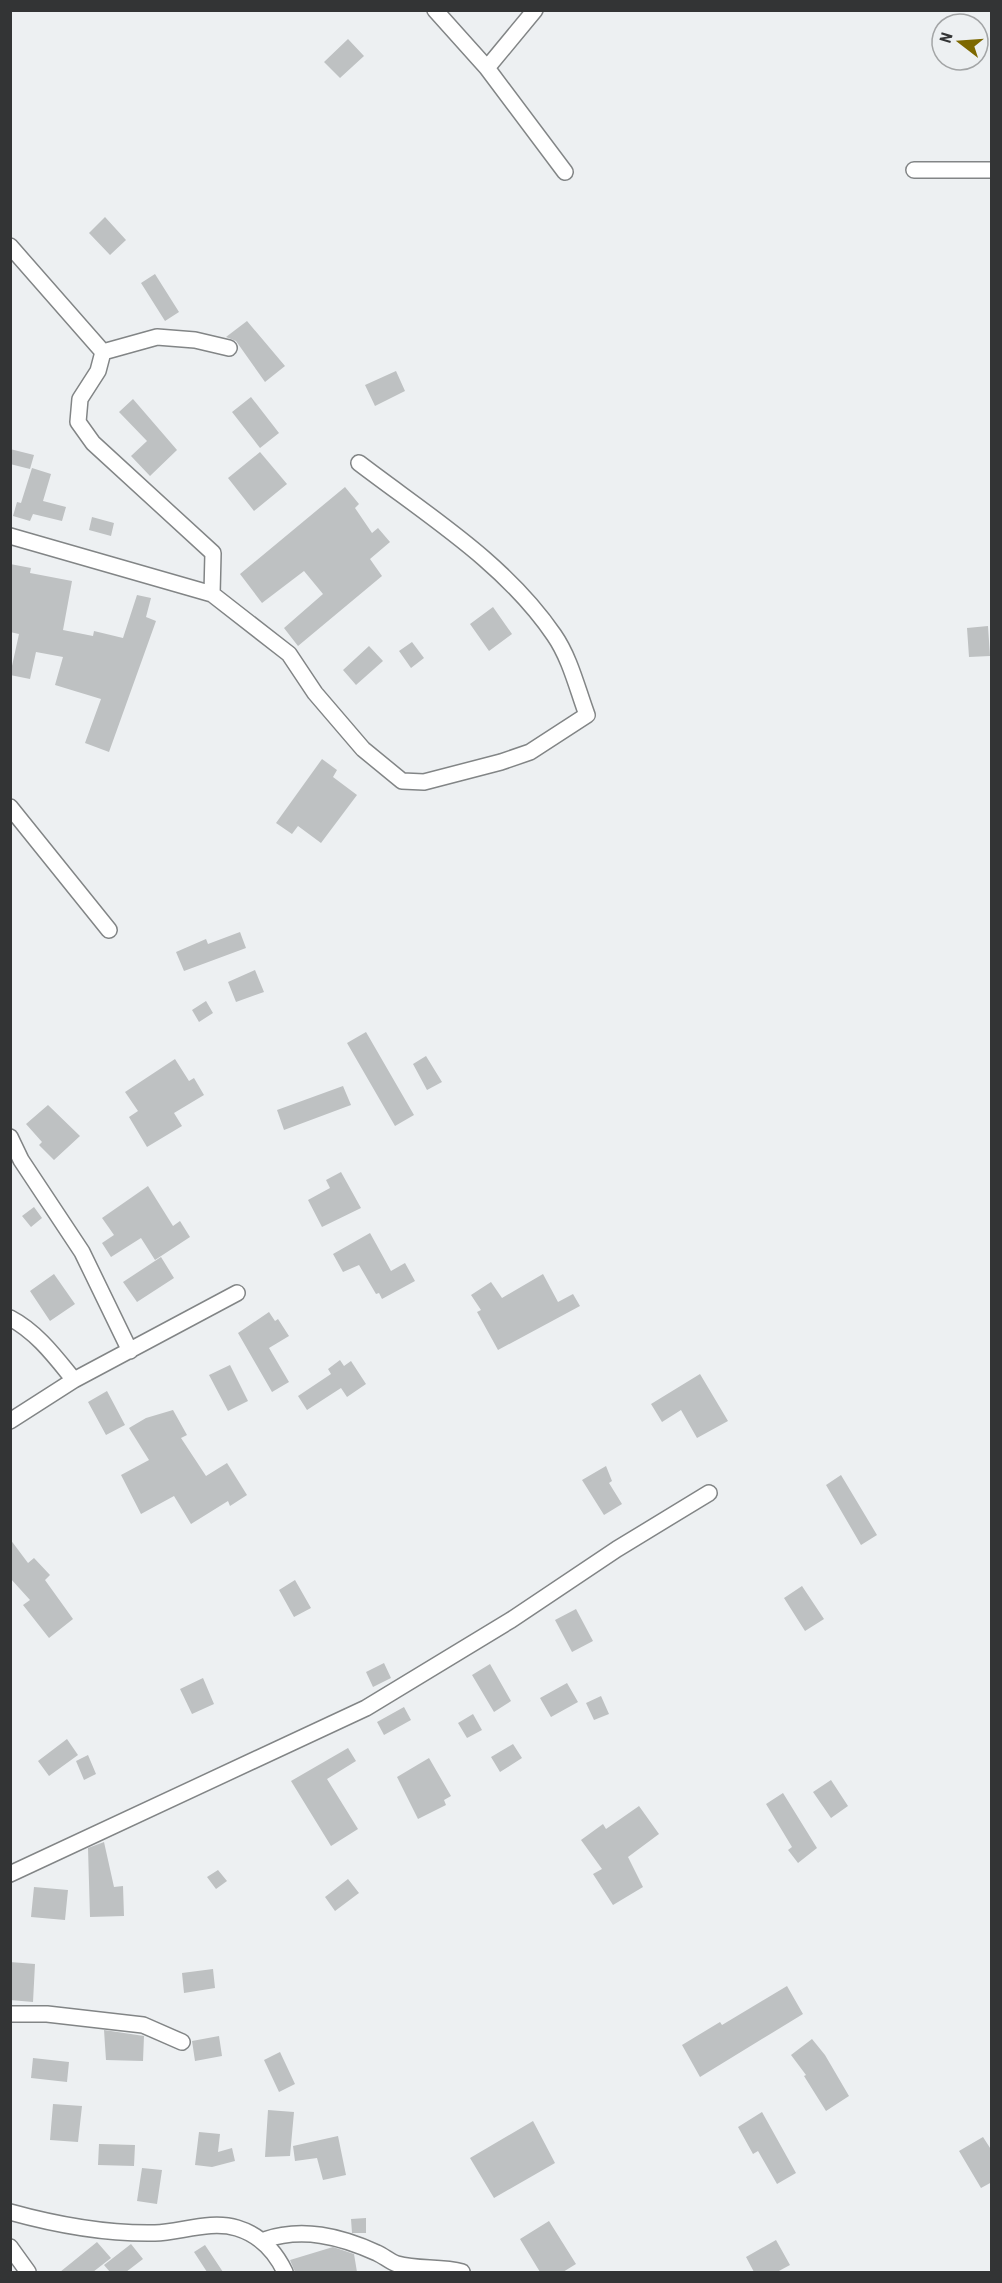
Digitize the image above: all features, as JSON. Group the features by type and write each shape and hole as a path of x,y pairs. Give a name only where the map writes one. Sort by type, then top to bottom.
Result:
{"street":[{"path":"435,10 487,68 565,171"},
{"path":"487,68 535,10"},
{"path":"914,170 992,170"},
{"path":"10,246 102,352"},
{"path":"102,352 157,337 195,340 229,348"},
{"path":"102,352 98,371 80,399 78,422 93,443 213,553 212,594"},
{"path":"10,536 212,594 289,654 315,693 363,750 402,781 424,782 511,759 530,752 587,715 566,657 555,635 534,609 489,562 359,463"},
{"path":"10,807 109,930"},
{"path":"10,1137 21,1160 82,1252 130,1351"},
{"path":"10,1421 74,1380 237,1293"},
{"path":"10,1318 20,1323 49,1349 74,1380"},
{"path":"10,1874 366,1708 511,1620 617,1549 708,1493"},
{"path":"10,2014 47,2014 143,2025 182,2043"},
{"path":"10,2212 92,2230 156,2233 205,2226 236,2227 264,2240 285,2272"},
{"path":"264,2240 281,2234 306,2232 340,2240 378,2253 395,2263 462,2272"},
{"path":"10,2247 28,2272"}],"building":[{"path":"348,39 364,56 340,78 324,62"},
{"path":"105,217 126,240 110,255 89,233"},
{"path":"155,274 179,312 165,321 141,283"},
{"path":"247,321 285,366 265,382 236,341 226,337"},
{"path":"396,371 405,391 375,406 365,385"},
{"path":"251,397 279,433 260,448 232,412"},
{"path":"133,399 177,450 150,476 131,456 147,441 119,412"},
{"path":"10,449 34,455 30,469 10,464"},
{"path":"260,452 287,484 254,511 228,478"},
{"path":"32,468 51,474 43,501 66,507 62,521 33,514 30,521 13,516 17,502 21,503"},
{"path":"345,487 359,504 355,508 372,533 378,528 390,542 370,559 382,576 298,646 284,628 323,594 304,571 262,603 240,574"},
{"path":"92,517 114,523 111,536 89,530"},
{"path":"10,564 31,568 30,573 72,581 63,630 93,636 94,631 123,638 137,595 151,598 146,617 156,621 109,752 85,743 101,699 55,685 63,657 36,652 30,679 10,675 19,634 10,632"},
{"path":"493,607 512,634 489,651 470,624"},
{"path":"988,626 990,656 969,657 967,628"},
{"path":"412,642 424,658 411,668 399,651"},
{"path":"369,646 383,661 356,685 343,670"},
{"path":"322,759 337,770 333,777 357,795 321,843 298,826 292,834 276,823"},
{"path":"240,932 246,948 184,971 176,952 206,939 208,944"},
{"path":"255,970 264,992 236,1002 228,982"},
{"path":"206,1001 213,1013 199,1022 192,1010"},
{"path":"366,1032 414,1115 395,1126 347,1043"},
{"path":"426,1056 442,1082 427,1090 413,1064"},
{"path":"175,1059 189,1081 194,1078 204,1095 174,1113 182,1126 147,1147 129,1117 138,1111 125,1092"},
{"path":"343,1086 351,1105 284,1130 277,1110"},
{"path":"48,1105 80,1136 54,1160 39,1145 42,1142 26,1124"},
{"path":"341,1172 361,1208 322,1227 308,1200 330,1188 326,1180"},
{"path":"148,1186 173,1226 180,1221 190,1237 155,1260 141,1238 111,1257 102,1243 114,1235 102,1218"},
{"path":"34,1207 42,1218 31,1227 22,1216"},
{"path":"370,1233 391,1271 405,1263 415,1281 382,1299 379,1293 376,1294 359,1265 343,1272 333,1254"},
{"path":"161,1257 174,1278 137,1302 123,1282"},
{"path":"54,1274 75,1304 50,1321 30,1291"},
{"path":"543,1274 558,1302 573,1294 580,1306 498,1350 477,1312 481,1310 471,1295 491,1282 502,1298"},
{"path":"269,1312 275,1321 278,1319 289,1336 269,1348 289,1382 272,1392 238,1333"},
{"path":"340,1360 344,1366 351,1361 366,1384 347,1397 341,1388 307,1410 298,1396 331,1374 328,1369"},
{"path":"230,1365 248,1401 228,1411 209,1375"},
{"path":"700,1374 728,1421 697,1438 681,1410 662,1422 651,1404"},
{"path":"107,1391 125,1425 106,1435 88,1402"},
{"path":"173,1410 187,1435 181,1438 206,1476 227,1463 247,1495 230,1506 228,1501 191,1524 174,1496 141,1514 121,1475 149,1460 129,1428 146,1418"},
{"path":"606,1466 612,1481 609,1483 622,1504 604,1515 582,1480"},
{"path":"841,1475 877,1535 861,1545 826,1485"},
{"path":"10,1539 28,1563 34,1558 50,1575 45,1580 73,1619 49,1638 23,1605 30,1600 10,1578"},
{"path":"295,1580 311,1608 294,1617 279,1590"},
{"path":"802,1586 824,1619 805,1631 784,1598"},
{"path":"576,1609 593,1641 572,1652 555,1620"},
{"path":"384,1663 391,1678 373,1687 366,1672"},
{"path":"490,1664 511,1701 494,1712 472,1675"},
{"path":"203,1678 214,1704 192,1714 180,1689"},
{"path":"567,1683 578,1702 551,1717 540,1698"},
{"path":"601,1696 609,1714 594,1720 586,1703"},
{"path":"404,1707 411,1720 384,1735 377,1722"},
{"path":"473,1714 482,1730 467,1738 458,1723"},
{"path":"67,1739 78,1755 49,1776 38,1761"},
{"path":"513,1744 522,1758 500,1772 491,1757"},
{"path":"348,1748 356,1761 327,1779 358,1829 331,1846 291,1781"},
{"path":"88,1755 96,1774 84,1780 76,1761"},
{"path":"429,1758 451,1796 444,1800 446,1805 418,1819 397,1777"},
{"path":"831,1780 848,1806 831,1818 813,1792"},
{"path":"783,1793 817,1848 798,1863 788,1850 792,1847 766,1804"},
{"path":"639,1806 659,1834 628,1857 643,1887 613,1905 593,1874 602,1869 581,1840 603,1824 606,1829"},
{"path":"104,1842 114,1887 123,1886 124,1916 90,1917 88,1848"},
{"path":"218,1870 227,1881 216,1889 207,1877"},
{"path":"348,1879 359,1893 335,1911 325,1897"},
{"path":"34,1887 68,1890 65,1920 31,1917"},
{"path":"10,1962 35,1964 33,2002 10,2000"},
{"path":"213,1969 215,1988 184,1993 182,1973"},
{"path":"787,1986 803,2014 700,2077 682,2045 720,2022 722,2025"},
{"path":"104,2030 144,2036 143,2061 106,2060"},
{"path":"219,2036 222,2056 195,2061 192,2041"},
{"path":"812,2039 825,2055 849,2096 826,2111 804,2076 806,2075 791,2055"},
{"path":"280,2052 295,2084 279,2092 264,2060"},
{"path":"33,2058 69,2062 67,2082 31,2078"},
{"path":"53,2104 82,2106 78,2142 50,2140"},
{"path":"268,2110 294,2112 290,2156 265,2157"},
{"path":"762,2112 796,2173 777,2184 758,2151 753,2154 738,2127"},
{"path":"533,2121 555,2163 494,2198 470,2158"},
{"path":"199,2132 220,2134 218,2152 232,2148 235,2161 212,2167 195,2165"},
{"path":"338,2136 346,2175 323,2180 317,2158 295,2161 293,2146"},
{"path":"983,2137 992,2151 992,2182 981,2188 959,2151"},
{"path":"99,2144 135,2145 134,2166 98,2165"},
{"path":"142,2168 162,2170 157,2204 137,2201"},
{"path":"366,2218 366,2233 352,2233 351,2219"},
{"path":"549,2221 576,2264 563,2272 540,2272 520,2239"},
{"path":"776,2240 790,2265 777,2272 754,2272 746,2257"},
{"path":"97,2242 111,2258 93,2272 60,2272"},
{"path":"131,2244 143,2259 126,2272 110,2272 104,2265"},
{"path":"205,2245 223,2272 207,2272 194,2252"},
{"path":"333,2247 354,2254 357,2272 295,2272 290,2260"}]}
